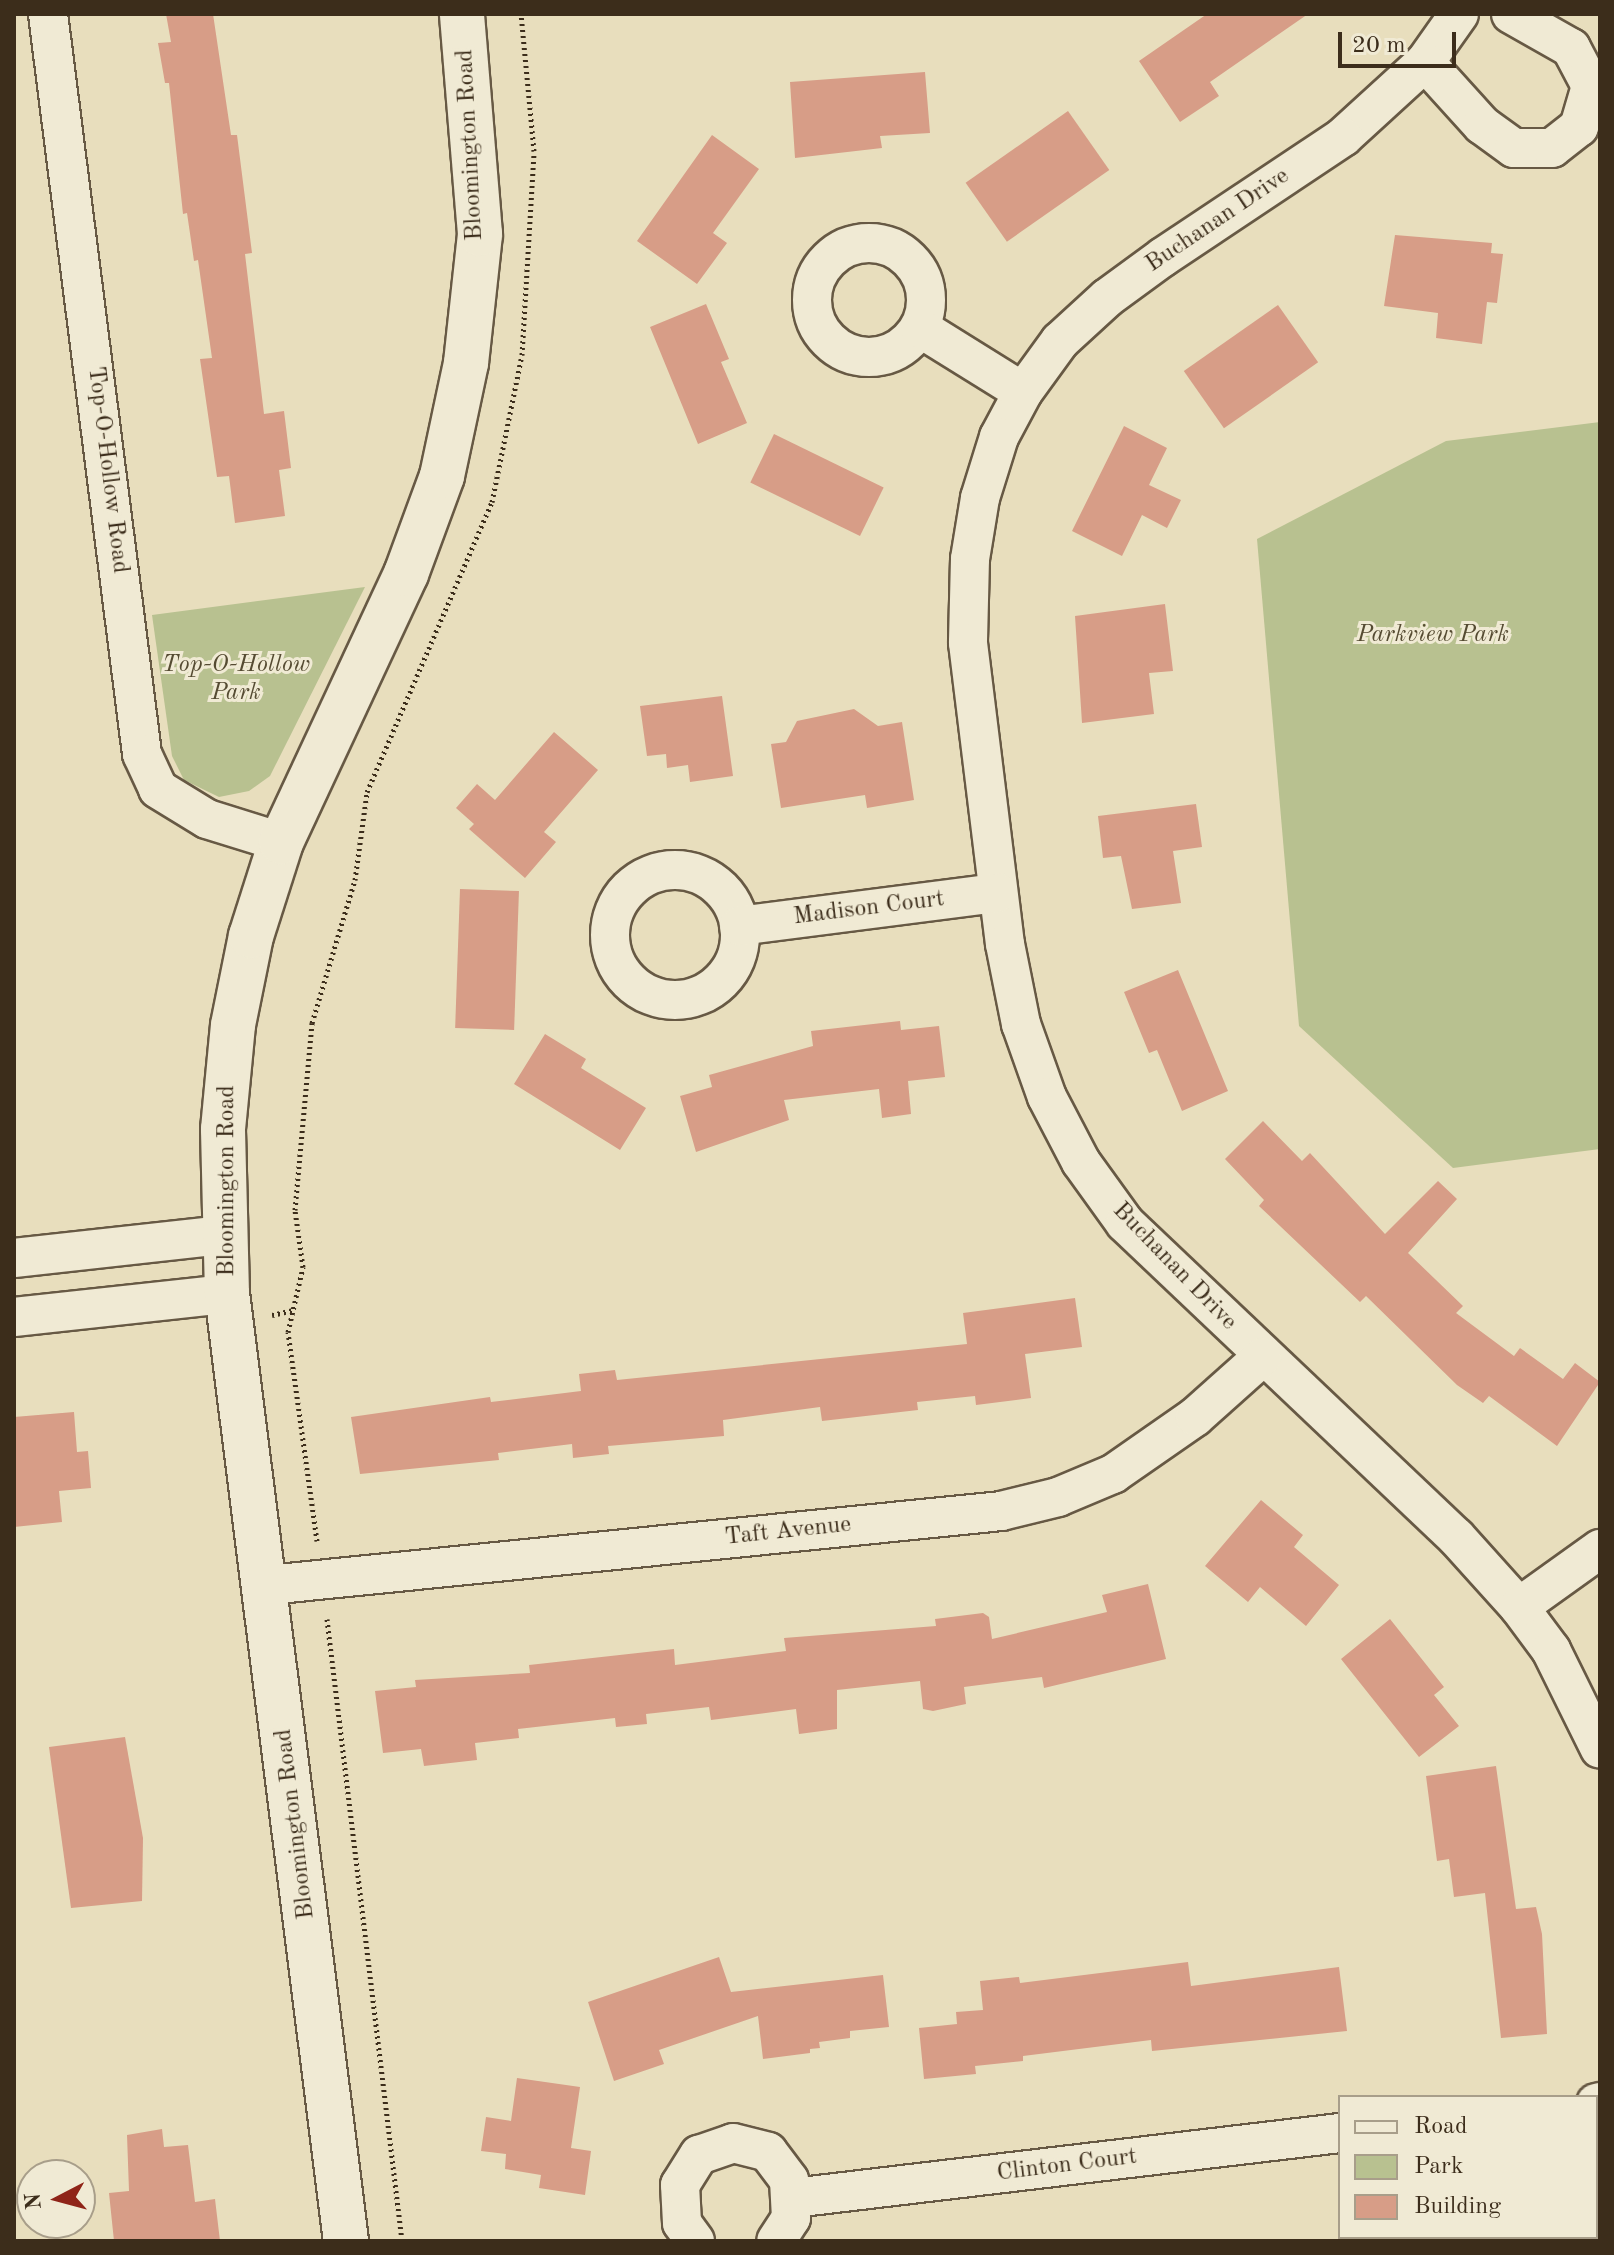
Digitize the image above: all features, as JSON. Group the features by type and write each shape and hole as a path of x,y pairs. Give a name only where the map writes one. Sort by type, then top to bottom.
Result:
{"street":[{"name":"Top-O-Hollow Road","path":"48,14 142,754 158,789 207,819 281,842"},
{"name":"Bloomington Road","path":"346,2241 268,1585 227,1294 223,1129 233,1025 251,936 281,842 406,574 442,476 466,363 480,234 462,14"},
{"name":"Buchanan Drive","path":"1459,14 1425,62 1343,137 1107,298 1060,341 1023,392 999,437 980,498 970,559 968,643 998,893 1021,1024 1047,1097 1081,1162 1125,1223 1262,1357 1456,1537 1519,1607 1551,1650 1600,1749"},
{"path":"1425,62 1482,125 1514,148 1552,148 1579,127 1591,86 1571,48 1511,14"},
{"path":"920,328 1023,392"},
{"name":"Madison Court","path":"739,926 998,893"},
{"path":"14,1258 224,1235"},
{"path":"14,1317 227,1294"},
{"name":"Taft Avenue","path":"268,1585 1001,1511 1058,1497 1113,1474 1195,1417 1262,1357"},
{"path":"1519,1607 1600,1549"},
{"name":"Clinton Court","path":"793,2198 1338,2133"},
{"path":"695,2241 682,2223 680,2185 699,2155 715,2146 751,2145 768,2152 789,2180 793,2198 791,2218 776,2241"}],"path":[{"path":"402,2241 322,1580 288,1332 303,1267 295,1210 312,1023 355,880 367,792 492,502 522,355 534,151 521,14"},
{"path":"264,1317 293,1310"}],"green space":[{"name":"Parkview Park","path":"1600,422 1600,1149 1453,1168 1299,1026 1257,539 1446,441"},
{"name":"Top-O-Hollow Park","path":"365,587 270,776 249,791 219,797 184,780 172,756 152,615"}],"building":[{"path":"166,14 213,14 231,135 237,135 252,253 245,254 264,414 284,411 291,468 279,470 285,516 235,523 229,476 217,477 200,359 212,358 198,260 194,261 187,213 183,214 169,83 165,83 158,43 171,42"},
{"path":"1207,14 1308,14 1210,82 1219,96 1180,122 1139,61"},
{"path":"925,72 930,133 880,136 882,148 795,158 790,82"},
{"path":"1068,111 1109,170 1007,242 966,183"},
{"path":"712,135 759,169 713,233 727,243 697,284 637,241"},
{"path":"1395,235 1492,243 1491,253 1503,254 1497,303 1487,302 1482,344 1436,338 1438,313 1384,306"},
{"path":"706,304 729,359 721,362 747,423 698,444 650,327"},
{"path":"1278,305 1318,362 1224,428 1184,371"},
{"path":"1124,426 1167,448 1149,485 1181,500 1167,528 1142,515 1122,556 1072,531"},
{"path":"774,434 884,487 860,536 750,483"},
{"path":"1165,604 1173,671 1149,673 1154,714 1082,723 1075,616"},
{"path":"722,696 733,776 690,782 688,765 667,768 666,754 647,756 640,706"},
{"path":"854,709 878,726 902,722 914,800 867,808 865,795 781,808 771,744 786,742 797,721"},
{"path":"554,732 598,770 544,832 556,842 525,878 469,829 474,824 456,808 477,784 495,800"},
{"path":"1196,804 1202,847 1173,851 1181,903 1132,909 1121,856 1103,858 1098,816"},
{"path":"460,889 519,891 514,1030 455,1028"},
{"path":"1178,970 1228,1091 1182,1111 1157,1050 1149,1053 1124,992"},
{"path":"900,1021 901,1030 939,1026 945,1077 908,1081 911,1114 882,1118 879,1089 784,1100 789,1120 696,1152 680,1096 712,1087 709,1075 813,1046 811,1031"},
{"path":"545,1034 586,1059 581,1068 646,1108 620,1150 514,1084"},
{"path":"1263,1121 1302,1161 1310,1153 1385,1234 1438,1181 1457,1199 1408,1253 1463,1306 1456,1313 1514,1356 1520,1348 1563,1379 1575,1363 1600,1382 1557,1446 1489,1396 1483,1403 1457,1385 1366,1296 1360,1302 1259,1206 1264,1200 1225,1159"},
{"path":"1075,1298 1082,1347 1025,1354 1031,1398 976,1405 975,1396 917,1402 918,1410 822,1421 820,1407 723,1420 724,1436 608,1446 609,1454 573,1458 572,1444 498,1453 499,1460 360,1474 351,1417 490,1397 491,1402 581,1391 579,1374 615,1370 617,1380 967,1344 963,1313"},
{"path":"74,1412 77,1452 88,1451 91,1488 59,1491 62,1522 14,1527 14,1417"},
{"path":"1261,1500 1303,1535 1294,1547 1339,1585 1306,1626 1260,1587 1248,1602 1205,1566"},
{"path":"1148,1584 1166,1659 1044,1688 1042,1677 964,1687 966,1704 933,1711 923,1709 920,1681 837,1690 837,1729 799,1734 796,1709 711,1720 709,1707 646,1714 647,1724 616,1727 615,1718 518,1729 519,1738 475,1743 477,1760 424,1766 421,1749 383,1753 375,1691 416,1687 415,1680 530,1673 529,1665 674,1649 675,1665 786,1651 784,1638 936,1626 935,1619 983,1613 989,1617 992,1639 1107,1612 1102,1595"},
{"path":"1390,1619 1444,1687 1434,1695 1459,1726 1419,1757 1341,1659"},
{"path":"125,1737 143,1838 142,1901 71,1908 49,1747"},
{"path":"1496,1766 1516,1909 1536,1907 1542,1934 1547,2034 1501,2038 1485,1893 1454,1897 1449,1859 1437,1861 1426,1776"},
{"path":"719,1957 731,1992 883,1975 889,2027 850,2031 850,2038 819,2042 820,2048 810,2049 810,2053 763,2059 758,2016 659,2050 664,2064 614,2081 588,2002"},
{"path":"1188,1962 1191,1986 1339,1967 1347,2031 1152,2051 1151,2040 1023,2056 1023,2061 975,2066 976,2074 924,2079 919,2028 957,2024 956,2012 983,2010 980,1981 1019,1977 1020,1983"},
{"path":"517,2078 580,2087 571,2148 591,2151 585,2195 539,2188 541,2175 505,2169 506,2154 481,2151 486,2117 511,2121"},
{"path":"162,2129 164,2147 188,2145 195,2202 215,2199 220,2241 114,2241 109,2193 129,2191 127,2135"}]}
